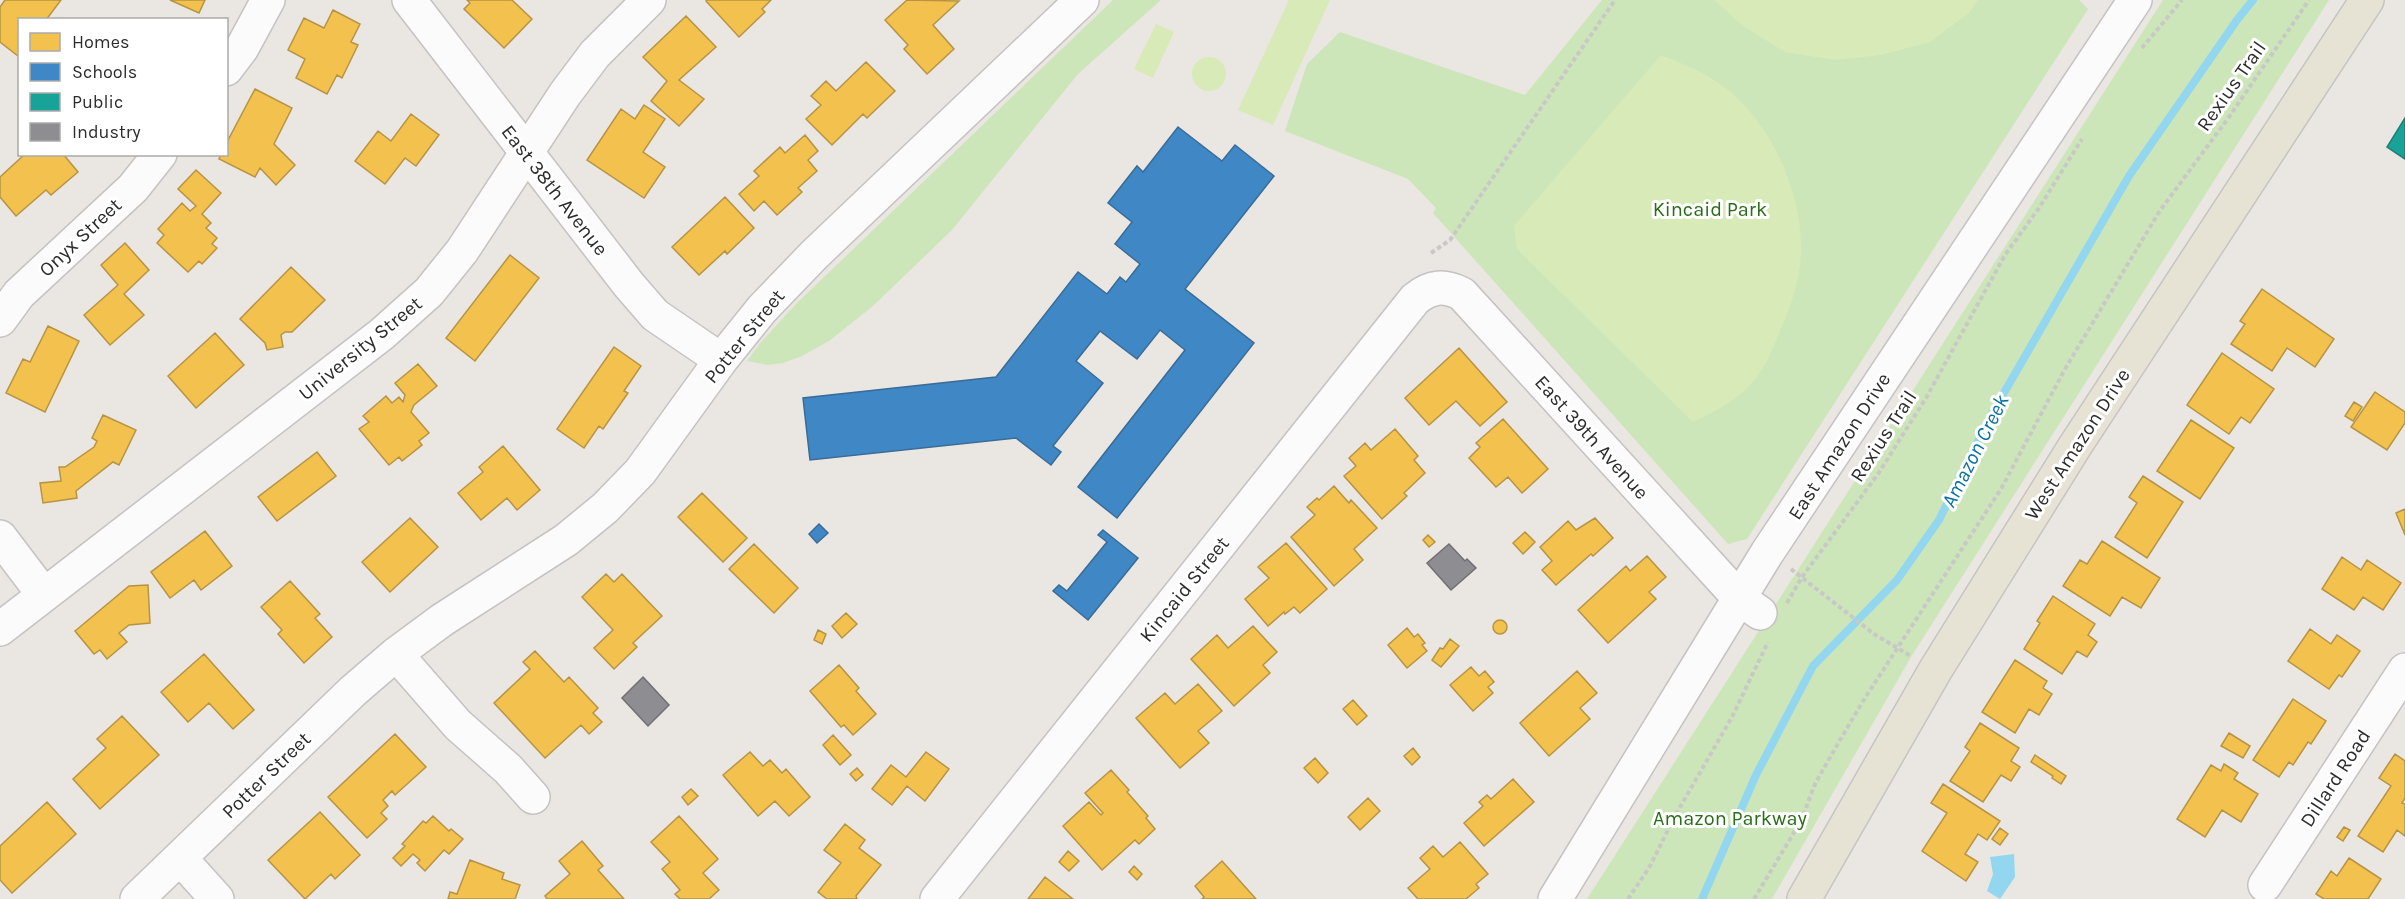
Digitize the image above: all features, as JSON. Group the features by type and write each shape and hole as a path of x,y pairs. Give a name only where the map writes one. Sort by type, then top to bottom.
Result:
{"main road":[{"name":"West Amazon Drive","path":"1804,899 1936,669 2075,446 2367,0"}],"street":[{"path":"228,66 242,48 268,0"},
{"name":"East 38th Avenue","path":"409,0 629,285 655,315 721,360"},
{"name":"University Street","path":"0,629 382,334 429,292 462,250 565,94 595,54 649,0"},
{"name":"Potter Street","path":"137,899 353,691 396,654 442,620 566,540 605,508 640,472 721,360 762,309 814,255 1082,0"},
{"name":"East Amazon Drive","path":"1555,899 1764,614 1767,553 2135,0"},
{"name":"Onyx Street","path":"0,320 19,294 133,188 158,156"},
{"name":"East 39th Avenue","path":"1437,288 1450,288 1462,294 1764,614"},
{"name":"Kincaid Street","path":"937,899 1415,299 1425,291 1437,288"},
{"path":"0,537 44,595"},
{"path":"396,654 458,724 508,769 533,796"},
{"name":"Dillard Road","path":"2265,885 2405,670"},
{"path":"180,858 217,899"}],"path":[{"path":"1431,253 1441,248 1454,234 1615,0"},
{"path":"2139,51 2182,0"},
{"name":"Rexius Trail","path":"1754,899 1801,820 1815,784 1898,648 2001,489 2065,369 2159,212 2229,117 2309,0"},
{"name":"Rexius Trail","path":"1628,899 1649,868 1675,816 1732,717 1764,614 1802,577 1878,474 1932,388 2006,255 2039,208 2088,129"},
{"path":"1790,568 1874,634 1911,657"}],"green space":[{"path":"1113,0 1161,0 1078,74 952,230 873,306 829,341 802,356 783,363 768,365 747,361 796,304"},
{"path":"1289,0 1330,0 1273,125 1238,110"},
{"name":"Kincaid Park","path":"1602,0 2079,0 2088,9 1747,539 1728,544 1433,213 1436,208 1408,179 1285,131 1307,64 1340,32 1525,95"},
{"path":"1714,0 1978,0 1969,13 1930,42 1881,55 1835,60 1785,52 1743,26"},
{"name":"Amazon Parkway","path":"2163,0 2329,0 1911,657 1772,899 1587,899"},
{"path":"1156,24 1174,32 1153,78 1134,69"},
{"path":"1661,55 1694,69 1725,87 1756,119 1778,154 1786,173 1793,193 1801,234 1799,274 1794,294 1763,368 1750,385 1735,398 1693,422 1517,249 1514,226"},
{"path":"1209,57 1221,62 1226,74 1221,86 1209,91 1197,86 1192,74 1197,62"}],"water":[{"path":"2014,854 2015,877 2000,899 1987,891 1993,874 1990,857"}],"building: Homes":[{"path":"5,0 61,0 48,18 18,18 18,56 0,42 0,7"},
{"path":"170,0 205,0 199,13"},
{"path":"467,0 512,0 532,19 504,48 464,9 470,3"},
{"path":"707,0 771,0 762,9 765,12 739,37"},
{"path":"907,0 959,1 933,25 954,49 927,74 904,49 908,45 885,20"},
{"path":"333,10 360,24 351,42 358,45 342,78 337,75 327,94 296,78 305,59 288,50 304,18 324,28"},
{"path":"686,16 716,47 679,80 704,99 679,126 651,101 667,81 643,57"},
{"path":"866,62 895,91 867,118 863,114 832,145 806,119 821,105 811,96 826,81 836,91"},
{"path":"255,89 292,108 274,144 295,165 276,185 260,168 255,177 219,159 220,156 228,156 228,140"},
{"path":"644,105 665,119 643,152 665,167 644,198 587,160 621,109 635,119"},
{"path":"411,114 439,135 416,166 405,158 385,184 355,161 378,131 391,141"},
{"path":"805,135 818,151 808,160 817,171 798,188 802,192 777,215 764,201 754,211 739,194 759,176 754,171 780,147 785,153"},
{"path":"23,156 65,156 78,172 51,195 46,190 16,216 0,197 0,177"},
{"path":"196,170 221,193 202,214 211,223 206,228 217,238 212,244 217,248 202,264 199,261 188,272 157,243 164,235 158,229 182,203 190,211 196,206 178,189"},
{"path":"725,197 754,228 727,254 725,251 699,275 672,247"},
{"path":"125,243 149,270 124,294 144,315 110,345 84,315 118,285 101,265"},
{"path":"510,255 539,278 475,361 446,338"},
{"path":"291,267 325,300 292,332 285,332 281,335 283,347 267,350 265,343 240,319"},
{"path":"2262,289 2334,339 2315,367 2287,348 2272,371 2231,344 2245,324 2240,321"},
{"path":"48,326 79,341 45,412 6,393 23,359 30,362"},
{"path":"215,333 244,365 196,408 168,376"},
{"path":"614,347 641,366 624,391 628,393 603,429 599,426 584,448 557,429"},
{"path":"1459,348 1507,402 1480,426 1456,401 1429,425 1405,398"},
{"path":"2222,353 2274,389 2250,423 2241,417 2229,434 2187,405"},
{"path":"418,364 437,386 414,405 411,412 429,433 419,441 422,445 402,461 399,457 389,465 359,429 369,422 363,416 386,396 392,403 399,397 403,402 405,395 395,383"},
{"path":"2375,392 2405,412 2405,423 2387,450 2351,427"},
{"path":"2354,402 2362,407 2353,421 2345,416"},
{"path":"103,415 136,430 119,465 113,462 76,491 77,498 43,503 40,483 61,481 59,467 65,467 94,447 97,441 92,438"},
{"path":"1503,419 1548,469 1522,493 1508,477 1496,487 1469,458 1480,447 1476,443"},
{"path":"2191,420 2234,448 2200,499 2157,471"},
{"path":"1395,429 1418,456 1414,460 1425,473 1404,493 1407,496 1382,519 1344,476 1356,466 1349,458 1365,443 1371,450"},
{"path":"503,446 540,490 517,510 507,498 481,520 458,493 483,472 479,467"},
{"path":"317,452 336,476 277,521 258,497"},
{"path":"2143,476 2183,502 2147,558 2115,537 2137,503 2129,497"},
{"path":"1334,486 1349,503 1351,500 1377,528 1354,549 1363,560 1334,586 1291,537 1315,515 1307,507 1317,498 1319,500"},
{"path":"702,493 747,538 723,562 678,517"},
{"path":"2405,509 2405,535 2396,513"},
{"path":"410,518 438,547 390,592 362,562"},
{"path":"1595,518 1613,538 1556,585 1542,570 1552,561 1540,547 1568,521 1576,530"},
{"path":"205,531 232,566 201,590 194,580 170,598 151,572"},
{"path":"1525,532 1535,542 1523,554 1513,543"},
{"path":"1428,535 1435,542 1429,547 1423,540"},
{"path":"2102,541 2160,578 2141,608 2122,597 2110,616 2063,586 2080,560 2087,564"},
{"path":"1286,543 1327,589 1300,613 1294,607 1285,614 1284,612 1268,626 1245,599 1269,578 1258,567"},
{"path":"754,544 798,588 774,613 729,569"},
{"path":"1647,556 1666,577 1649,592 1656,599 1608,643 1578,610 1626,566 1630,571"},
{"path":"2342,557 2361,570 2367,560 2401,583 2383,610 2363,597 2354,610 2322,589"},
{"path":"606,574 614,582 622,574 662,616 633,643 637,647 614,669 594,648 613,630 582,597"},
{"path":"290,581 320,614 315,618 332,637 304,663 278,634 282,630 261,607"},
{"path":"148,585 150,623 129,625 119,633 127,642 107,659 100,650 94,654 75,631 129,586"},
{"path":"2053,596 2095,624 2088,635 2097,642 2087,657 2077,651 2062,674 2024,649 2040,623 2037,621"},
{"path":"846,613 857,624 842,638 832,626"},
{"path":"1497,620 1503,620 1507,627 1503,634 1497,634 1493,630 1493,624"},
{"path":"1253,626 1277,652 1263,665 1270,673 1234,706 1191,659 1217,635 1228,648"},
{"path":"1407,628 1414,637 1418,634 1425,643 1422,645 1427,651 1407,668 1388,645"},
{"path":"2310,629 2331,644 2337,635 2360,651 2342,677 2339,675 2329,689 2288,661"},
{"path":"818,630 826,634 822,644 814,640"},
{"path":"1450,639 1459,646 1441,667 1432,660"},
{"path":"535,651 564,682 569,677 598,708 593,713 602,722 589,734 581,725 545,758 494,703 530,669 523,662"},
{"path":"204,654 254,710 233,729 209,703 188,722 161,692"},
{"path":"2015,660 2047,681 2043,688 2052,694 2039,715 2029,709 2015,733 1982,712"},
{"path":"839,665 859,688 856,691 876,714 853,735 844,725 841,727 810,691"},
{"path":"1471,667 1479,676 1485,671 1494,682 1488,687 1493,693 1473,711 1450,685"},
{"path":"1577,671 1597,693 1580,708 1590,719 1549,756 1520,723"},
{"path":"1198,684 1222,711 1198,731 1209,743 1180,768 1136,718 1165,693 1175,704"},
{"path":"2293,699 2326,721 2311,744 2308,742 2293,765 2289,762 2279,777 2253,760"},
{"path":"1353,700 1367,716 1357,725 1343,709"},
{"path":"122,716 159,755 100,809 73,779 106,748 97,739"},
{"path":"1980,723 2019,748 2011,761 2020,767 2011,781 2001,775 1983,802 1950,781 1970,751 1965,747"},
{"path":"2229,733 2250,746 2243,758 2221,746"},
{"path":"395,734 426,767 395,795 392,791 383,800 388,806 381,813 387,819 367,838 328,797"},
{"path":"833,735 851,755 840,765 823,745"},
{"path":"1413,748 1420,757 1412,765 1404,756"},
{"path":"750,752 763,766 770,760 782,773 786,769 810,797 789,816 775,801 758,816 723,775"},
{"path":"926,752 949,769 925,801 907,786 892,805 872,789 891,765 906,777"},
{"path":"2395,754 2405,761 2405,798 2402,803 2405,804 2405,836 2397,830 2383,852 2358,836 2391,786 2379,778"},
{"path":"2035,755 2066,776 2061,784 2031,762"},
{"path":"1315,758 1328,773 1318,783 1304,768"},
{"path":"2224,764 2238,773 2234,779 2258,794 2241,822 2222,810 2205,837 2177,819 2211,765 2221,771"},
{"path":"857,768 863,775 856,781 850,774"},
{"path":"1111,770 1129,790 1127,792 1148,816 1146,818 1155,829 1139,844 1135,840 1102,870 1063,826 1089,802 1101,815 1103,813 1085,793"},
{"path":"1513,779 1534,802 1484,846 1464,823 1483,806 1479,802 1487,795 1491,799"},
{"path":"1943,784 2000,821 1987,840 1978,834 1965,854 1978,862 1966,881 1922,851 1947,813 1931,803"},
{"path":"691,789 698,796 688,805 682,797"},
{"path":"1368,798 1380,811 1360,830 1348,817"},
{"path":"47,802 76,834 12,893 0,880 0,846"},
{"path":"320,812 360,855 335,879 331,874 305,899 268,860"},
{"path":"433,816 449,831 451,829 463,839 449,854 444,850 425,871 417,863 420,860 413,854 401,866 393,858 405,846 402,844 423,821 426,823"},
{"path":"679,816 718,859 703,873 719,890 709,899 680,899 675,894 680,890 662,869 670,862 651,842"},
{"path":"845,824 865,840 859,848 881,865 856,896 857,899 827,899 818,892 841,863 824,850"},
{"path":"2344,827 2350,830 2343,841 2337,837"},
{"path":"2000,828 2008,834 2000,845 1992,839"},
{"path":"582,841 603,866 598,870 624,899 547,899 545,896 570,874 559,861"},
{"path":"1460,842 1488,874 1476,884 1479,888 1466,899 1418,899 1408,888 1430,869 1420,858 1433,846 1443,857"},
{"path":"1068,851 1079,861 1069,871 1059,862"},
{"path":"2349,858 2381,879 2368,899 2324,899 2316,894 2331,871 2337,876"},
{"path":"470,860 504,873 502,879 520,885 515,899 448,899 450,892 457,894"},
{"path":"1222,861 1256,899 1202,899 1204,897 1195,886"},
{"path":"1134,866 1142,874 1137,880 1129,872"},
{"path":"1045,877 1073,899 1028,899"}],"building: Schools":[{"path":"1178,127 1222,161 1235,145 1274,176 1185,289 1254,343 1117,518 1078,487 1185,350 1160,330 1137,359 1100,331 1076,361 1103,383 1053,446 1061,452 1051,465 1016,438 810,460 803,398 996,377 1078,272 1107,294 1120,277 1126,282 1140,264 1115,244 1132,222 1108,203 1137,166 1143,172"},
{"path":"819,524 828,533 817,543 809,534"},
{"path":"1103,530 1138,558 1088,620 1053,591 1059,585 1067,591 1107,542 1098,535"}],"building: Public":[{"path":"2405,118 2405,159 2387,147"}],"building: Industry":[{"path":"1449,544 1465,561 1467,559 1476,568 1451,590 1427,563"},
{"path":"643,677 669,705 648,726 622,698"}],"waterway":[{"name":"Amazon Creek","path":"1702,899 1756,775 1813,666 1897,580 1939,520 1990,417 2129,176 2253,0"}]}
